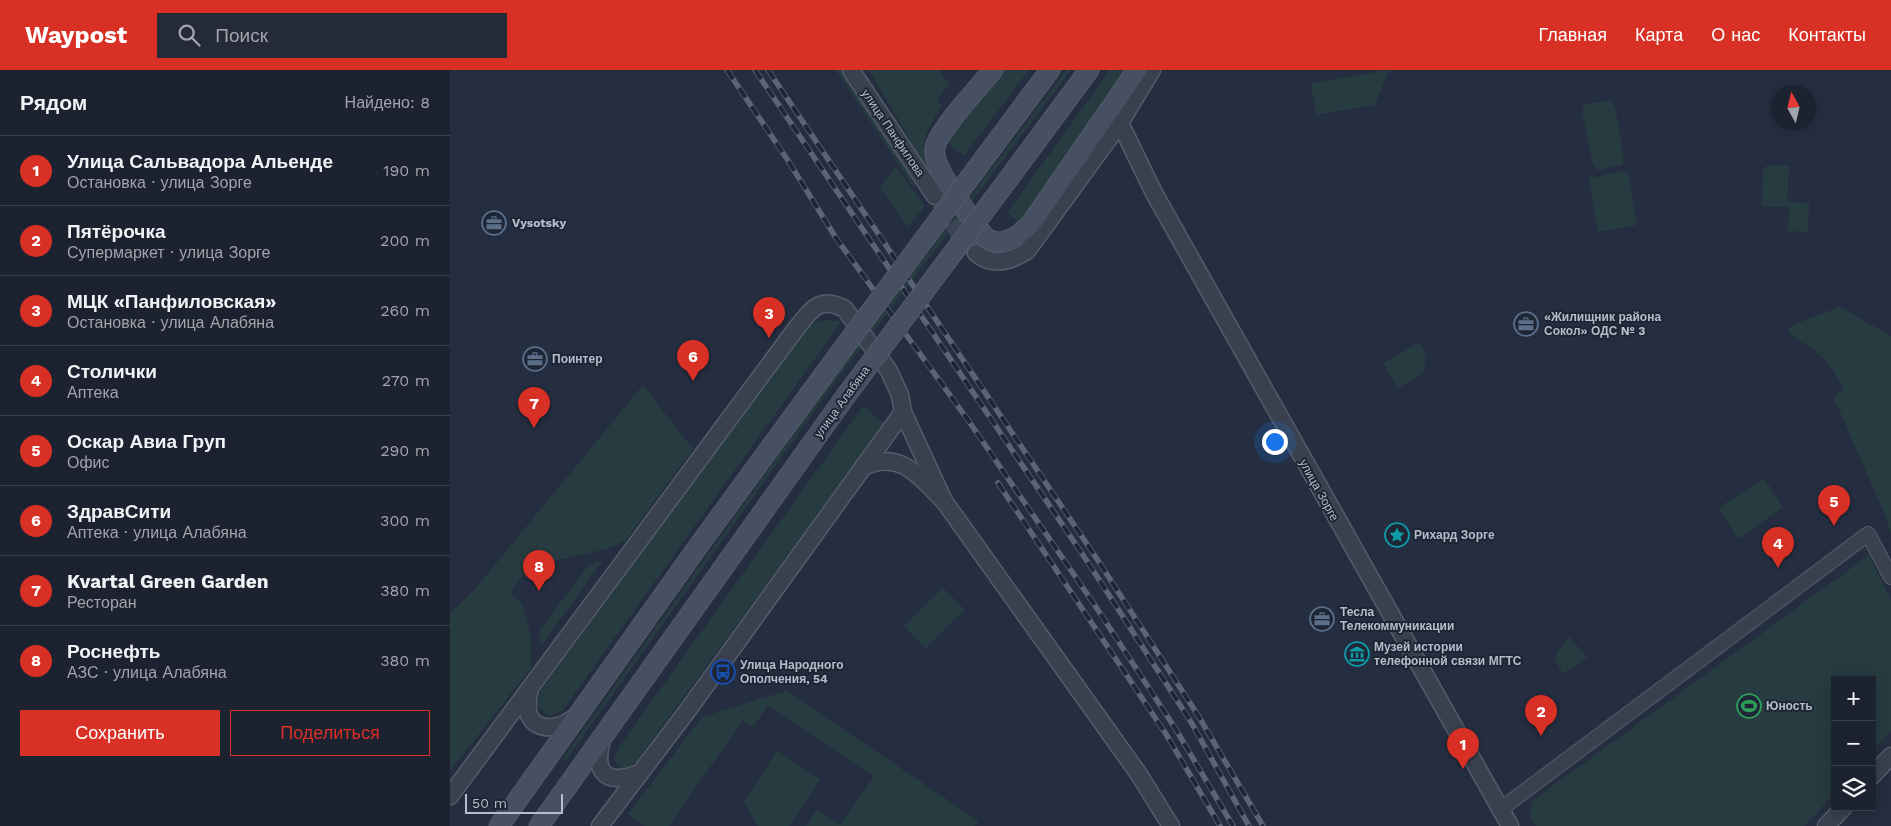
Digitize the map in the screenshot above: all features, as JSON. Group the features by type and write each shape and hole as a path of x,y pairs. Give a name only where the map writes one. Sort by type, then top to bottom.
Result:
{"main road":[{"path":"993,70 941,134 935,147 935,155 941,171 983,235 987,239 999,242 1014,238 1032,222 1137,70"},
{"path":"499,826 828,369 1050,70"},
{"name":"улица Алабяна","path":"539,826 845,397 1089,70"}],"street":[{"name":"улица Панфилова","path":"851,70 935,196"},
{"path":"978,255 989,260 1006,261 1026,251 1118,126 1152,70"},
{"name":"улица Зорге","path":"1118,126 1123,129 1154,193 1510,826"},
{"path":"450,796 795,330 816,306 824,303 836,304 845,309 889,371 900,395 902,412 944,501"},
{"path":"600,826 638,773 688,710 902,412"},
{"path":"864,467 883,459 894,460 917,474 944,501 1132,765 1171,826"},
{"path":"1501,809 1868,534 1891,577"},
{"path":"530,687 527,706 530,716 543,727 561,726 580,713"},
{"path":"602,740 598,755 603,773 609,778 620,779 638,773"},
{"path":"1876,772 1891,756"},
{"path":"1826,826 1840,811"}],"green space":[{"path":"836,70 840,70 913,180 915,189"},
{"path":"869,70 939,70 949,84 937,100 942,106 926,138 925,153 933,172 930,174"},
{"path":"1002,70 1029,70 964,156 947,142"},
{"path":"1066,70 1071,70 838,378 566,760 563,758 835,376"},
{"path":"1110,70 1128,70 1020,223 1007,213"},
{"path":"1389,70 1375,105 1316,115 1311,83"},
{"path":"1610,100 1615,107 1624,159 1622,165 1597,170 1593,165 1582,112 1584,105"},
{"path":"1768,165 1789,166 1787,202 1809,203 1808,232 1788,231 1789,207 1762,206 1763,170"},
{"path":"896,167 924,205 923,209 907,227 880,187"},
{"path":"1628,171 1637,225 1598,232 1589,178"},
{"path":"1840,307 1891,336 1891,534 1886,517 1834,398 1843,390 1834,371 1823,358 1795,338 1788,330 1792,325"},
{"path":"827,320 841,322 563,710 549,716 538,707 539,693 805,330 814,323"},
{"path":"1420,342 1426,355 1424,373 1398,388 1383,363"},
{"path":"643,385 694,448 625,541 607,549 549,562 527,570 510,593 522,603 531,637 531,668 450,771 450,613 475,589"},
{"path":"863,406 884,423 637,761 627,768 618,767 614,758 619,747"},
{"path":"1764,478 1783,507 1738,539 1718,508"},
{"name":"Юность","path":"1869,555 1891,600 1891,731 1876,748 1876,676 1831,676 1831,797 1804,826 1536,826 1530,816 1532,801"},
{"path":"599,561 601,563 541,646 539,631 588,566"},
{"path":"943,588 965,610 926,648 904,626"},
{"path":"1569,637 1587,657 1563,674 1555,660 1557,653"},
{"path":"786,691 979,821 975,826 806,826 817,810 840,824 874,777 768,705 753,727 743,720 669,826 645,826 628,814 702,717"},
{"path":"777,750 820,780 789,826 758,826 744,802"}],"tunnel":[{"path":"939,202 964,243 976,253"}],"railway":[{"path":"727,70 787,159 836,238 968,420 1094,604 1175,728 1233,826"},
{"path":"755,70 1087,561 1191,722 1249,826"},
{"path":"768,70 1097,559 1199,717 1263,826"},
{"path":"998,483 1166,734 1220,826"}],"place":[{"name":"Vysotsky","path":"494,223"},
{"name":"«Жилищник района Сокол» ОДС № 3","path":"1526,324"},
{"name":"МЦК «Панфиловская»","path":"769,338"},
{"name":"Поинтер","path":"535,359"},
{"name":"ЗдравСити","path":"693,381"},
{"name":"Kvartal Green Garden","path":"534,428"},
{"name":"Оскар Авиа Груп","path":"1834,526"},
{"name":"Рихард Зорге","path":"1397,535"},
{"name":"Столички","path":"1778,568"},
{"name":"Роснефть","path":"539,591"},
{"name":"Тесла Телекоммуникации","path":"1322,619"},
{"name":"Музей истории телефонной связи МГТС","path":"1357,654"},
{"name":"Улица Народного Ополчения, 54","path":"723,672"},
{"name":"Юность","path":"1749,706"},
{"name":"Пятёрочка","path":"1541,736"},
{"name":"Улица Сальвадора Альенде","path":"1463,769"}]}
